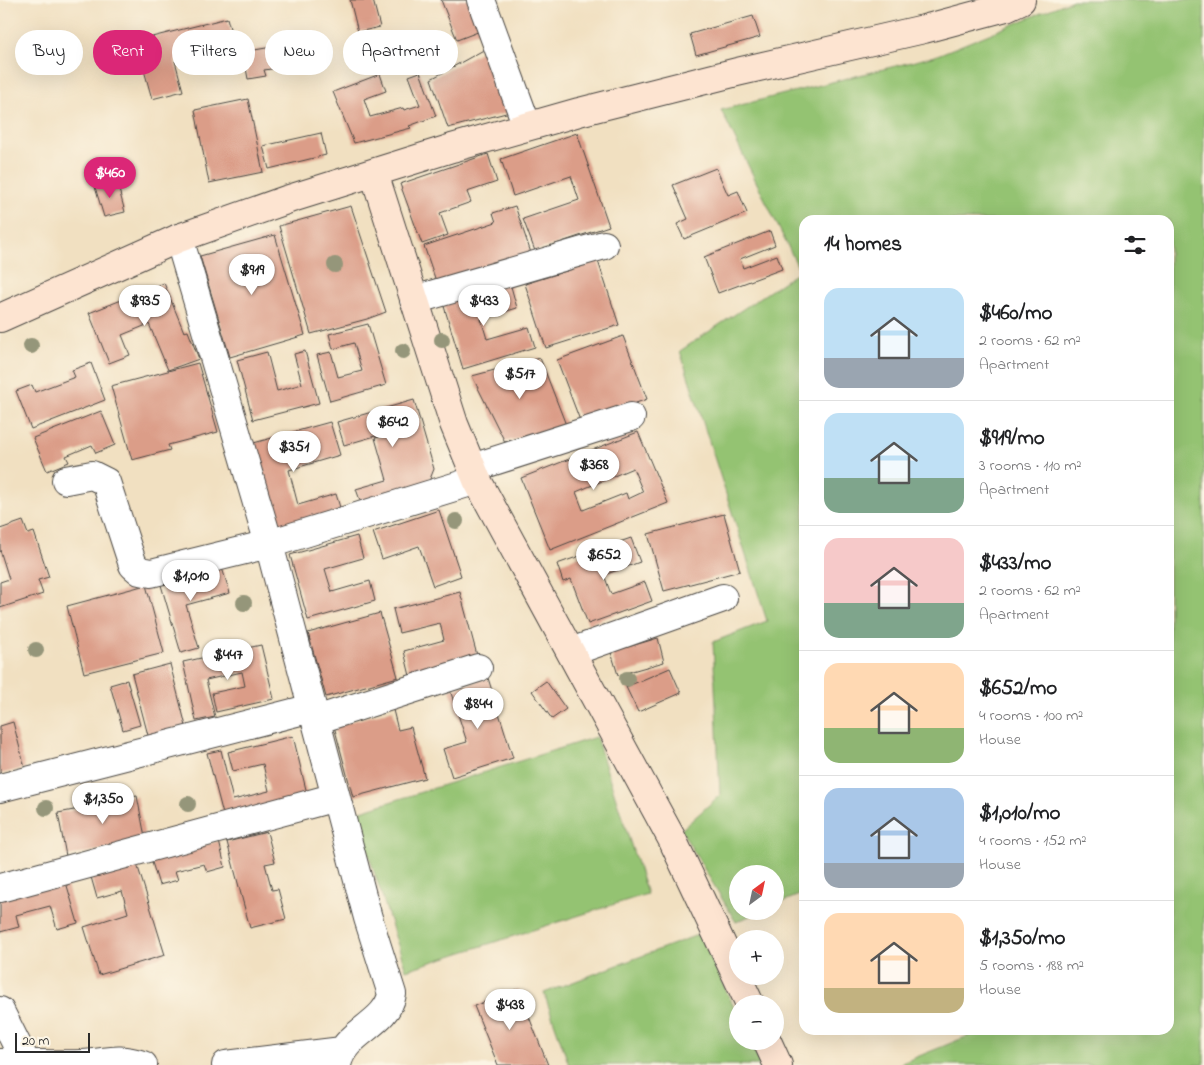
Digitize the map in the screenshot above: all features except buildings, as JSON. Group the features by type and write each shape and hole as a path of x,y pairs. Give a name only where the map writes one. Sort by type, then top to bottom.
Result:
{"street":[{"path":"481,0 527,126"},
{"path":"0,318 179,238 289,199 527,126 737,72 924,29 1006,7 1021,0"},
{"path":"374,173 454,424 474,474 672,839 746,995"},
{"path":"179,238 269,544 368,918 392,994 390,1005 356,1034 339,1058 226,1065"},
{"path":"414,300 604,245"},
{"path":"66,480 92,475 106,482 133,566 140,571 151,573 269,544 474,474 631,417"},
{"path":"571,652 723,598"},
{"path":"0,788 314,714 478,668"},
{"path":"0,888 336,798"},
{"path":"0,1011 13,1063 84,1064 106,1060 126,1060 143,1065"},
{"path":"771,1050 778,1065"}],"green space":[{"path":"1073,0 1204,0 1204,1065 897,1065 971,1035 1174,1035 1174,215 799,215 799,269 721,110 935,56"},
{"path":"799,272 799,895 784,901 784,865 729,865 729,910 681,830 720,795 713,642 767,621 680,351"},
{"path":"596,737 647,894 406,970 355,813"},
{"path":"700,934 729,997 729,1050 754,1050 762,1065 569,1065 544,993"}]}
